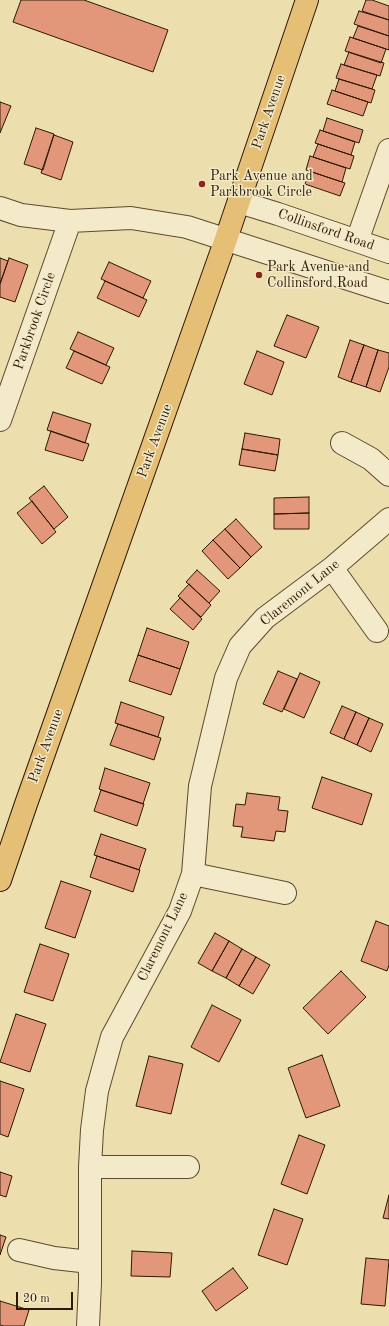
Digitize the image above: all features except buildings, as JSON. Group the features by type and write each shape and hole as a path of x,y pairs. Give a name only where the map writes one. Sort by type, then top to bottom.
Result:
{"main road":[{"name":"Park Avenue","path":"0,880 239,202 307,0"}],"street":[{"path":"357,241 389,150"},
{"name":"Collinsford Road","path":"239,202 389,252"},
{"path":"0,208 21,215 70,221 131,218 187,227 389,292"},
{"name":"Parkbrook Circle","path":"0,420 70,221"},
{"path":"342,444 371,459 389,475"},
{"name":"Claremont Lane","path":"88,1326 90,1168 92,1130 97,1091 112,1037 180,911 193,874 200,786 226,678 240,646 265,618 332,568 389,519"},
{"path":"332,568 377,632"},
{"path":"193,874 285,894"},
{"path":"90,1168 188,1167"},
{"path":"19,1250 54,1258 90,1262"}],"place":[{"name":"Park Avenue and Parkbrook Circle","path":"202,184"},
{"name":"Park Avenue and Collinsford Road","path":"259,275"}]}
